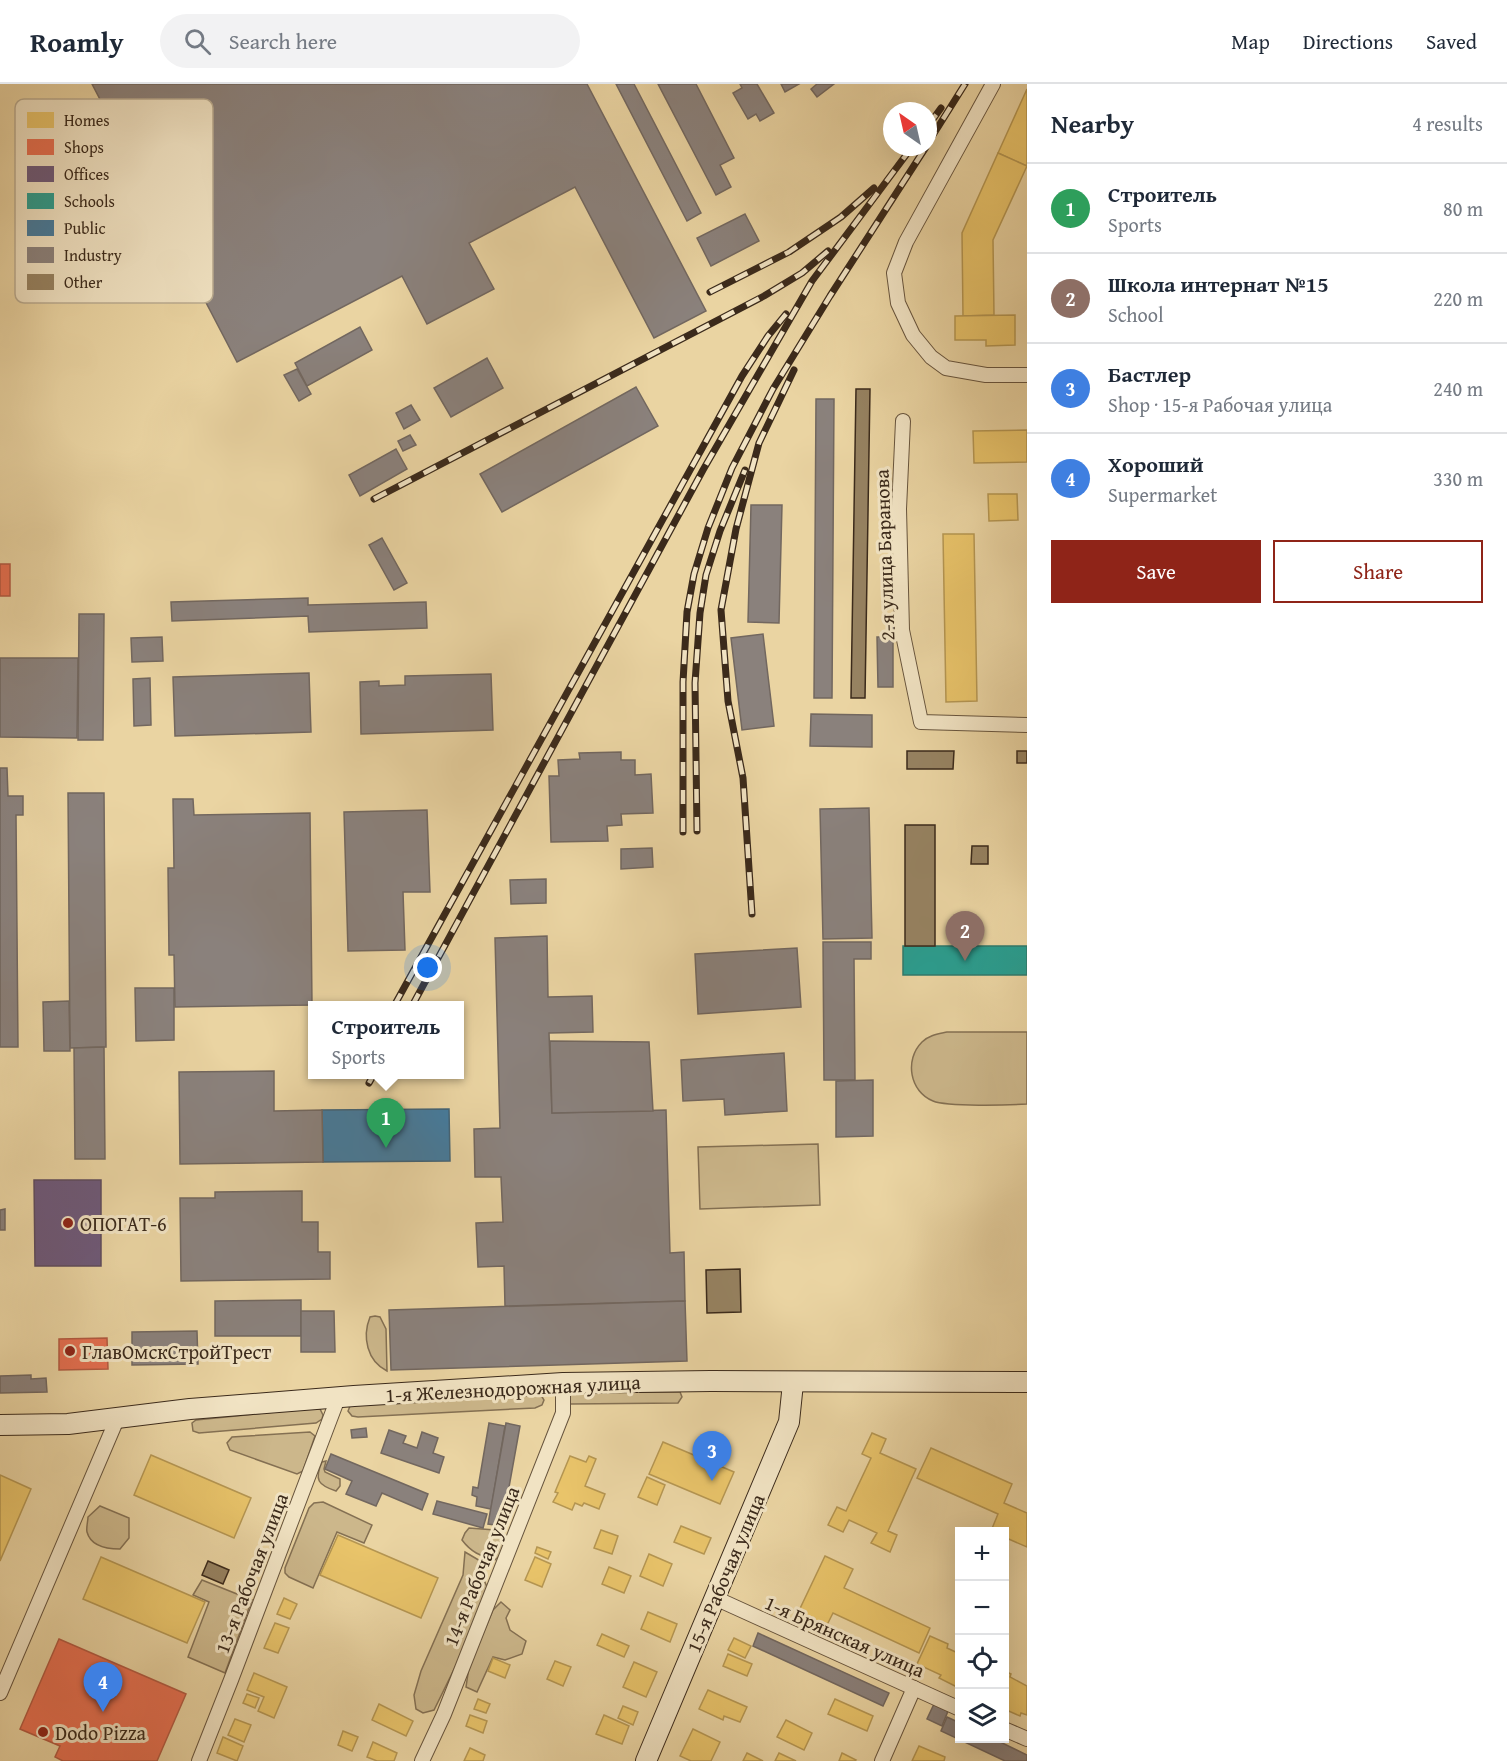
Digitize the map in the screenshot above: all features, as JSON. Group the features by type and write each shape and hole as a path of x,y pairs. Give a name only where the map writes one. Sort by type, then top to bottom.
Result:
{"street":[{"path":"993,84 906,242 894,273 898,303 913,335 931,357 946,368 986,375 1027,375"},
{"name":"2-я улица Баранова","path":"903,421 899,509 902,630 921,722 1027,725"},
{"name":"1-я Железнодорожная улица","path":"0,1425 68,1424 190,1409 562,1383 1027,1382"},
{"name":"14-я Рабочая улица","path":"422,1761 444,1714 563,1413 562,1383"},
{"name":"15-я Рабочая улица","path":"646,1761 789,1422 793,1383"},
{"name":"13-я Рабочая улица","path":"199,1761 338,1398"},
{"path":"0,1693 117,1419"},
{"name":"1-я Брянская улица","path":"715,1598 955,1707"},
{"path":"882,1761 914,1688"},
{"path":"1009,1731 1027,1739"}],"shaded area":[{"path":"947,1032 1027,1032 1027,1104 951,1104 940,1103 925,1097 919,1091 912,1075 916,1049 922,1042 934,1035"},
{"path":"818,1144 820,1205 700,1209 698,1147"},
{"path":"370,1317 380,1317 386,1329 387,1371 375,1361 368,1348 366,1332"},
{"path":"535,1392 544,1400 542,1405 535,1408 358,1417 352,1416 348,1411 350,1406 357,1403"},
{"path":"571,1392 680,1392 682,1397 678,1403 571,1404 566,1400 566,1396"},
{"path":"320,1409 323,1415 322,1419 316,1423 199,1433 193,1431 192,1423 196,1420"},
{"path":"310,1432 315,1436 303,1471 297,1474 230,1450 227,1443 232,1437"},
{"path":"326,1461 325,1472 340,1479 340,1486 336,1491 322,1484 318,1478 322,1462"},
{"path":"323,1502 372,1525 364,1543 337,1532 313,1588 289,1577 285,1573 285,1568 309,1508 314,1503"},
{"path":"100,1506 129,1518 129,1538 120,1549 100,1546 89,1537 88,1517"},
{"path":"469,1528 495,1530 503,1534 503,1548 495,1560 472,1551 465,1544 462,1540"},
{"path":"465,1552 482,1562 482,1575 487,1587 464,1649 434,1710 423,1713 416,1709 414,1695 421,1671 463,1575"},
{"path":"202,1580 252,1600 225,1673 188,1657 209,1602 193,1595"},
{"path":"501,1602 510,1610 506,1618 510,1630 526,1641 522,1654 505,1660 493,1657 477,1692 466,1687 469,1667 493,1610"}],"building: Homes":[{"path":"1027,89 1027,166 998,153"},
{"path":"998,153 1027,166 993,240 994,315 963,316 962,233"},
{"path":"1015,315 1015,345 986,346 986,340 955,340 955,316"},
{"path":"1027,430 1027,462 974,463 973,431"},
{"path":"988,494 1017,494 1018,520 989,521"},
{"path":"943,534 974,534 977,701 946,702"},
{"path":"872,1433 886,1439 880,1453 916,1469 888,1531 897,1535 890,1552 871,1543 877,1533 849,1520 843,1532 828,1525 837,1507 846,1511 871,1458 862,1454"},
{"path":"663,1442 734,1472 720,1504 649,1474"},
{"path":"931,1448 1012,1484 1004,1503 1027,1513 1027,1547 1009,1539 1009,1527 993,1527 998,1514 917,1478"},
{"path":"151,1455 251,1498 234,1538 134,1495"},
{"path":"570,1456 586,1462 589,1456 596,1459 585,1486 605,1494 599,1509 584,1503 582,1506 575,1503 572,1510 553,1502"},
{"path":"0,1475 31,1489 0,1561"},
{"path":"647,1477 665,1485 657,1505 638,1497"},
{"path":"681,1526 711,1538 704,1554 674,1542"},
{"path":"601,1530 618,1536 612,1554 594,1548"},
{"path":"338,1535 438,1578 421,1618 320,1575"},
{"path":"537,1547 551,1552 548,1559 535,1553"},
{"path":"649,1554 672,1564 663,1586 640,1576"},
{"path":"825,1556 853,1569 844,1588 930,1628 919,1653 833,1613 824,1631 796,1617"},
{"path":"101,1557 205,1602 187,1643 83,1599"},
{"path":"535,1557 551,1564 542,1587 525,1580"},
{"path":"609,1567 631,1576 624,1593 602,1584"},
{"path":"284,1598 297,1604 290,1619 277,1614"},
{"path":"648,1612 677,1624 670,1642 641,1629"},
{"path":"275,1623 289,1628 278,1653 264,1648"},
{"path":"602,1634 629,1646 624,1657 597,1645"},
{"path":"930,1636 948,1644 947,1648 955,1652 955,1686 939,1678 941,1675 917,1664"},
{"path":"734,1638 751,1646 745,1658 728,1650"},
{"path":"728,1654 752,1664 747,1676 723,1666"},
{"path":"493,1658 510,1665 505,1678 488,1671"},
{"path":"555,1661 571,1667 563,1686 547,1679"},
{"path":"634,1662 657,1672 646,1697 623,1687"},
{"path":"254,1673 287,1687 274,1718 258,1711 264,1697 247,1690"},
{"path":"1009,1673 1010,1677 1027,1686 1027,1715 1021,1713 1020,1716 1009,1711"},
{"path":"708,1690 747,1707 740,1722 724,1716 723,1720 699,1709"},
{"path":"247,1694 259,1698 255,1708 243,1703"},
{"path":"478,1699 490,1704 486,1713 474,1709"},
{"path":"835,1699 873,1716 867,1731 828,1714"},
{"path":"379,1704 413,1721 406,1736 372,1720"},
{"path":"623,1706 638,1712 633,1725 618,1718"},
{"path":"470,1715 487,1721 483,1733 466,1726"},
{"path":"604,1715 629,1726 622,1744 596,1734"},
{"path":"235,1719 251,1725 244,1742 228,1735"},
{"path":"786,1720 812,1733 804,1750 777,1737"},
{"path":"693,1729 720,1742 711,1761 691,1761 680,1756"},
{"path":"343,1731 358,1737 352,1751 338,1745"},
{"path":"223,1737 243,1746 237,1761 217,1753"},
{"path":"373,1742 397,1753 394,1761 377,1761 367,1757"},
{"path":"919,1746 945,1757 944,1761 912,1761"},
{"path":"470,1748 485,1755 483,1761 464,1761"},
{"path":"747,1753 763,1761 743,1761"},
{"path":"779,1753 796,1761 775,1761"},
{"path":"842,1753 856,1760 839,1761"}],"building: Shops":[{"path":"0,564 10,564 10,596 0,596"},
{"path":"107,1338 108,1369 59,1370 59,1339"},
{"path":"59,1639 186,1694 157,1761 63,1761 55,1757 60,1746 20,1729"}],"building: Offices":[{"name":"ОПОГАТ-6","path":"34,1180 101,1180 101,1266 35,1266"}],"building: Schools":[{"path":"903,946 1027,946 1027,975 903,975"}],"building: Public":[{"path":"449,1109 450,1161 323,1162 322,1110"}],"building: Industry":[{"path":"92,84 587,84 706,311 654,338 575,187 469,243 494,289 427,324 402,276 237,362 206,303 213,303 213,99 100,99"},
{"path":"616,84 634,84 701,213 687,221"},
{"path":"658,84 696,84 734,158 720,165 731,187 716,195"},
{"path":"740,84 757,84 774,113 760,121 756,114 748,119 733,93 742,88"},
{"path":"781,84 799,84 785,92"},
{"path":"817,84 834,84 817,97 811,89"},
{"path":"745,214 759,241 711,266 697,238"},
{"path":"360,327 372,350 307,386 295,363"},
{"path":"487,358 503,388 451,417 434,388"},
{"path":"297,369 311,394 299,401 284,375"},
{"path":"636,387 658,426 502,512 480,474"},
{"path":"816,399 834,399 832,698 814,698"},
{"path":"411,405 420,420 404,429 396,413"},
{"path":"410,435 416,445 403,451 398,441"},
{"path":"396,449 407,469 360,496 349,475"},
{"path":"751,505 782,505 779,623 748,622"},
{"path":"382,538 407,583 394,590 369,545"},
{"path":"889,588 897,588 898,603 889,604"},
{"path":"308,598 308,605 426,602 427,628 309,632 308,616 172,621 171,602"},
{"path":"79,614 104,614 103,740 78,740"},
{"path":"889,620 898,620 898,634 890,634"},
{"path":"763,634 774,726 742,730 731,638"},
{"path":"162,637 163,661 132,662 131,638"},
{"path":"877,637 893,637 893,687 878,687"},
{"path":"0,658 78,658 77,738 0,737"},
{"path":"309,673 311,732 175,736 173,677"},
{"path":"491,674 493,730 361,734 360,682 379,681 379,686 405,685 405,676"},
{"path":"150,678 151,725 134,726 133,679"},
{"path":"811,714 872,715 872,747 810,746"},
{"path":"621,752 621,760 635,760 635,775 651,774 653,813 621,814 622,825 607,826 608,841 551,842 549,776 559,776 558,760 580,759 579,753"},
{"path":"0,768 7,768 8,796 23,796 23,815 16,815 18,1047 0,1047"},
{"path":"68,793 104,793 106,1047 70,1048"},
{"path":"173,799 193,799 194,815 310,813 312,1001 308,1001 308,1005 175,1007 174,955 169,955 168,868 174,868"},
{"path":"869,808 872,938 823,939 820,809"},
{"path":"427,810 430,892 403,892 405,950 348,951 344,812"},
{"path":"652,848 653,867 621,869 621,849"},
{"path":"546,879 546,903 511,904 510,880"},
{"path":"547,936 548,997 592,996 593,1032 549,1033 552,1113 666,1110 670,1253 684,1252 685,1301 505,1306 504,1266 478,1267 476,1223 503,1222 501,1177 475,1177 474,1129 500,1128 495,938"},
{"path":"823,942 871,942 871,959 854,959 855,1080 824,1080"},
{"path":"797,948 801,1007 698,1014 695,954"},
{"path":"135,988 174,988 174,1040 136,1041"},
{"path":"69,1001 70,1051 44,1051 43,1002"},
{"path":"550,1041 649,1042 653,1111 552,1113"},
{"path":"104,1047 105,1159 75,1159 74,1048"},
{"path":"784,1053 787,1111 725,1115 724,1099 683,1101 681,1060"},
{"path":"274,1071 274,1111 322,1110 323,1162 180,1164 179,1072"},
{"path":"873,1080 873,1136 836,1137 836,1081"},
{"path":"302,1191 302,1222 318,1222 318,1252 330,1252 330,1279 181,1281 180,1198 215,1198 215,1192"},
{"path":"5,1209 5,1230 0,1230 0,1210"},
{"path":"301,1300 301,1336 215,1336 215,1301"},
{"path":"685,1301 687,1361 391,1370 389,1310"},
{"path":"301,1311 334,1311 335,1352 301,1352"},
{"path":"197,1331 198,1364 132,1365 132,1332"},
{"path":"31,1375 31,1379 46,1378 47,1392 0,1393 0,1376"},
{"path":"489,1423 505,1426 491,1509 476,1506 477,1497 472,1495 473,1487 478,1488"},
{"path":"506,1423 520,1426 502,1526 488,1524"},
{"path":"366,1428 367,1437 352,1438 351,1430"},
{"path":"389,1430 406,1436 403,1443 417,1448 422,1432 438,1438 433,1453 444,1457 439,1473 381,1453"},
{"path":"331,1454 428,1494 422,1510 382,1493 376,1506 346,1494 352,1481 325,1469"},
{"path":"437,1501 487,1514 483,1528 433,1514"},
{"path":"758,1633 889,1693 883,1706 753,1646"},
{"path":"934,1704 948,1711 942,1726 927,1719"},
{"path":"947,1717 955,1721 955,1738 941,1731"},
{"path":"967,1743 1002,1743 1027,1755 1027,1761 1005,1761"}],"building: Other":[{"path":"856,389 870,389 865,698 851,698"},
{"path":"907,751 954,751 953,769 907,769"},
{"path":"1017,751 1027,751 1027,763 1017,763"},
{"path":"905,825 935,825 935,946 905,946"},
{"path":"972,846 988,846 988,864 971,864"},
{"path":"740,1269 741,1312 707,1313 706,1270"},
{"path":"208,1561 229,1570 223,1584 202,1575"}],"railway":[{"path":"937,129 965,84"},
{"path":"937,114 941,108"},
{"path":"415,1001 703,470 812,281 905,156"},
{"path":"683,832 683,682 687,612 694,574 708,528 732,468 773,389 920,156"},
{"path":"710,292 789,252 841,217 874,188"},
{"path":"374,499 764,296 802,273 828,251"},
{"path":"397,1001 742,376 768,336 786,314"},
{"path":"752,914 743,778 728,701 721,610 736,529 759,443 794,370"},
{"path":"697,831 695,683 700,613 706,575 720,531 745,470"},
{"path":"369,1083 371,1079"}],"place":[{"name":"Школа интернат №15","path":"965,961"},
{"name":"Строитель","path":"386,1148"},
{"name":"ОПОГАТ-6","path":"68,1223"},
{"name":"ГлавОмскСтройТрест","path":"70,1351"},
{"name":"Бастлер","path":"712,1481"},
{"name":"Хороший","path":"103,1712"},
{"name":"Dodo Pizza","path":"43,1732"}]}
